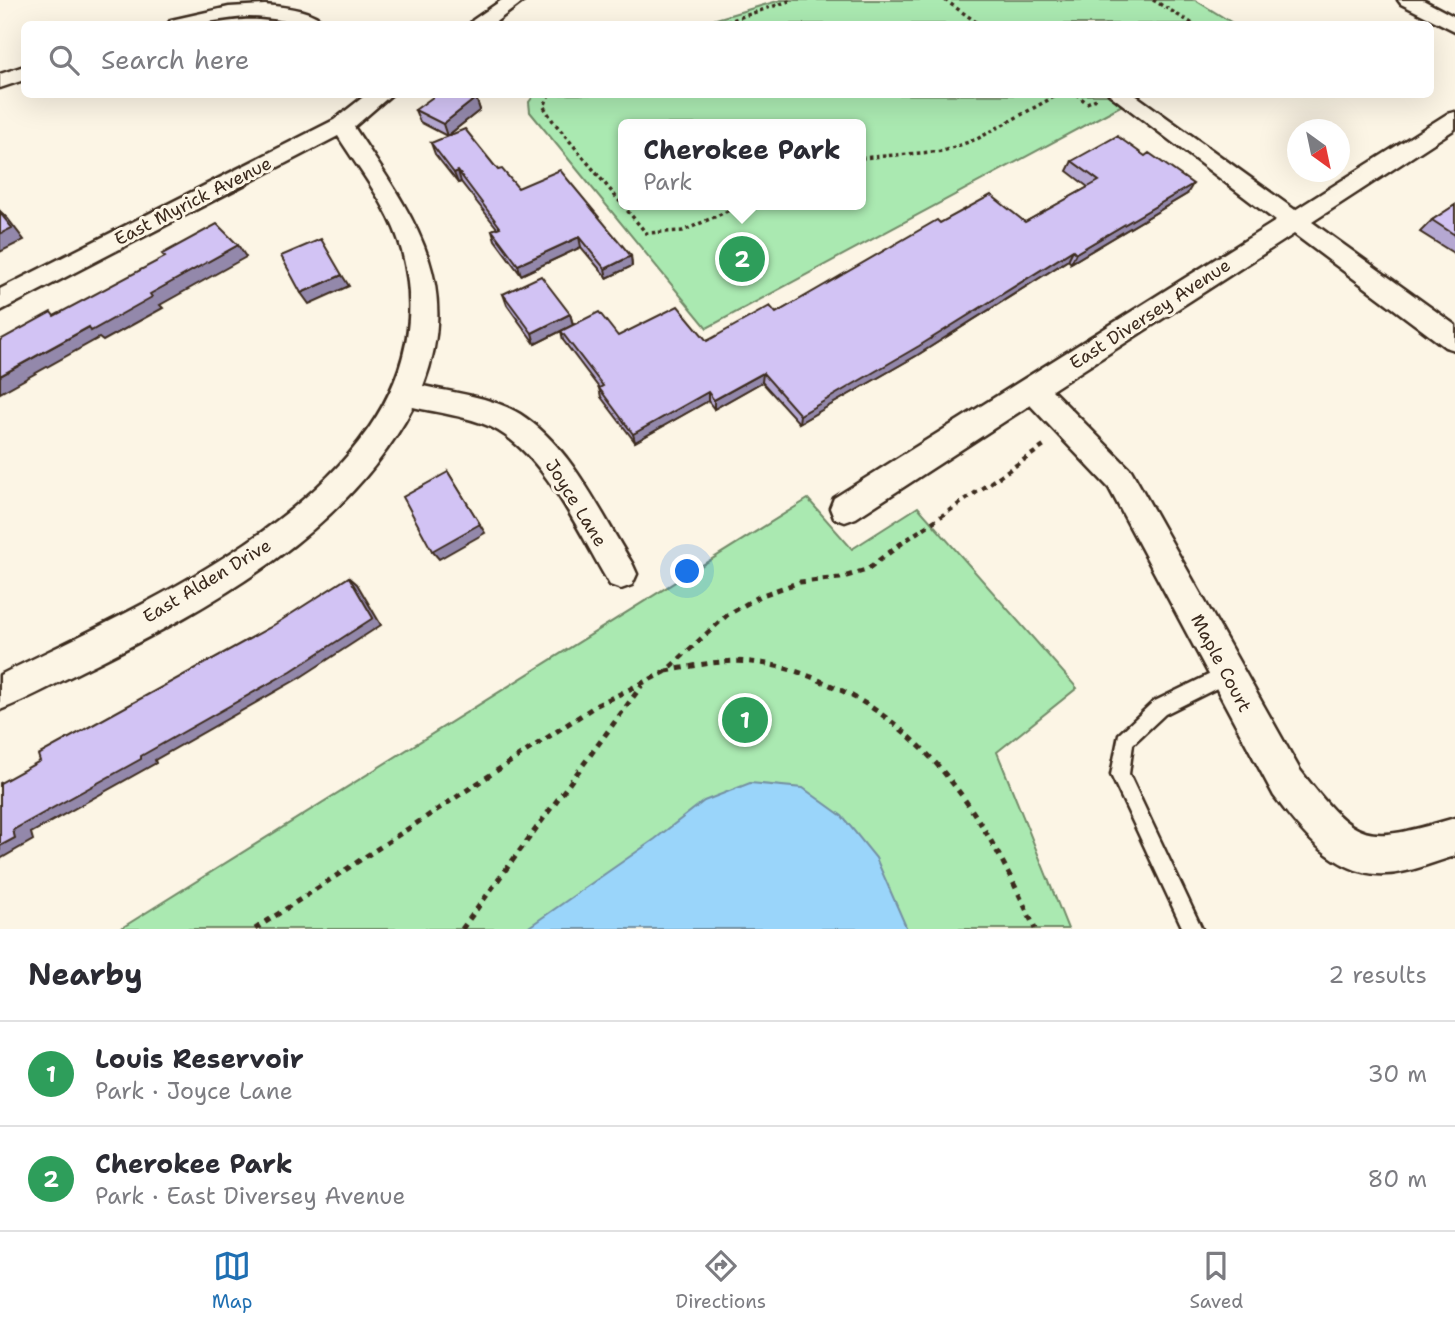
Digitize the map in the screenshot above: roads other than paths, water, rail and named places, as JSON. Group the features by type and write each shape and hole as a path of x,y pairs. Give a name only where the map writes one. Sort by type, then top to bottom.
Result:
{"street":[{"path":"484,21 515,0"},
{"path":"1408,0 1455,25"},
{"path":"192,21 245,10 298,15 309,21"},
{"path":"0,81 21,74"},
{"name":"East Myrick Avenue","path":"0,301 342,125 377,98"},
{"path":"1124,98 1455,339"},
{"name":"East Diversey Avenue","path":"845,508 1455,119"},
{"path":"342,125 397,211 414,247 422,284 423,321 416,364 406,394"},
{"name":"Maple Court","path":"1033,389 1120,479 1287,783 1318,823 1331,835 1370,853 1385,855 1455,837"},
{"name":"Joyce Lane","path":"406,394 482,412 508,422 526,436 547,456 621,574"},
{"name":"East Alden Drive","path":"0,693 182,600 242,565 288,532 353,467 384,430 406,394"}],"lane":[{"path":"1193,929 1120,775 1121,764 1125,740 1159,708 1227,674"}],"water":[{"path":"750,783 803,788 842,816 876,858 907,929 526,929 655,839 704,801"}],"place":[{"name":"Cherokee Park","path":"742,259"},
{"name":"Louis Reservoir","path":"745,720"}]}
